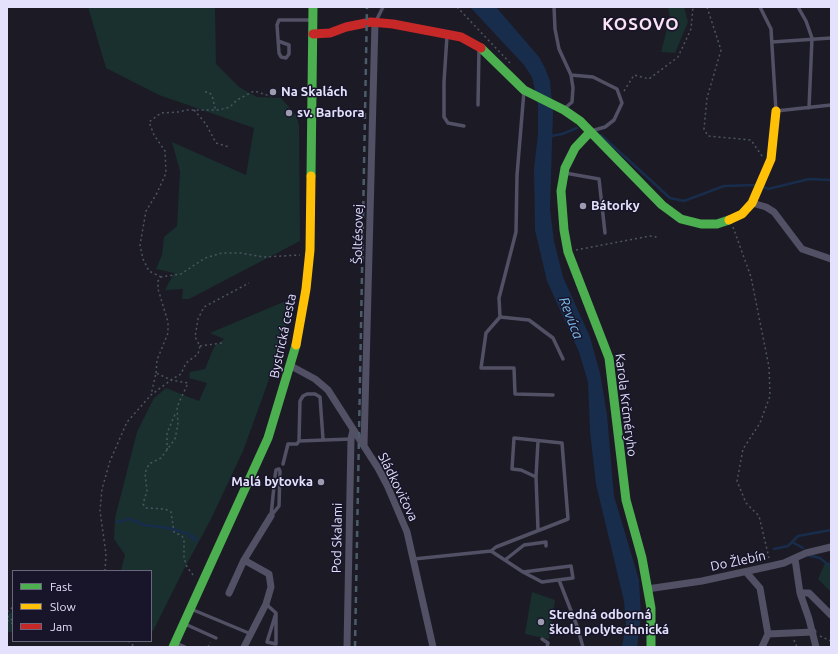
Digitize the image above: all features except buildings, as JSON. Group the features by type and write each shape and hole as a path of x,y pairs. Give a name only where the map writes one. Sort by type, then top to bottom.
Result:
{"street":[{"name":"Bystrická cesta","path":"174,645 268,438 291,366 302,317 310,250 313,7"},
{"path":"313,34 330,33 362,23 375,22 447,33 461,37 480,47 524,90 564,110 580,121 662,205 681,218 701,224 717,224 730,220 742,214 752,204 771,159 776,111"},
{"name":"Šoltésovej","path":"364,446 375,22"},
{"name":"Karola Krčméryho","path":"590,132 575,148 564,173 561,191 568,252 609,358 626,500 635,530 651,608 651,647"},
{"path":"752,204 766,207 774,212 802,249 831,259"},
{"name":"Sládkovičova","path":"291,366 315,379 328,390 378,468 393,497 407,532 433,647"},
{"name":"Pod Skalami","path":"347,647 351,438 353,430"},
{"path":"229,593 244,560 271,516"},
{"name":"Do Žlebín","path":"647,589 746,572 795,559 806,553 831,547"},
{"path":"795,559 800,593 813,632 816,647"},
{"path":"244,560 269,574 271,587 266,604 244,647"},
{"path":"746,572 760,588 768,634 762,647"},
{"path":"800,593 809,593 831,615"},
{"path":"768,634 813,632"}],"lane":[{"path":"375,22 383,7"},
{"path":"554,7 555,29 559,49 571,75 573,88 572,102 564,110"},
{"path":"760,7 771,29 776,111 831,105"},
{"path":"798,7 806,21 812,38 809,108"},
{"path":"278,41 289,45 289,54 286,58 280,58 278,41 277,25 280,20 313,20"},
{"path":"447,33 444,82 444,117 448,123 464,126"},
{"path":"772,42 812,38 831,38"},
{"path":"478,105 480,47"},
{"path":"571,75 593,77 617,89 621,96 622,103 614,120 605,127 590,132"},
{"path":"524,90 517,175 516,232 499,298 500,317 486,333 481,368 514,368 515,394 553,395"},
{"path":"564,173 599,179 605,233"},
{"path":"500,317 529,320 553,338 563,359"},
{"path":"299,441 300,400 303,396 311,393 320,397 323,438"},
{"path":"283,464 288,444 297,444 299,441 319,441 323,438 351,438"},
{"path":"414,559 491,551 496,547 568,519 562,443 514,438 512,469 520,470 536,477"},
{"path":"538,441 536,477 538,530"},
{"path":"279,469 279,506 271,516 276,470 279,469"},
{"path":"505,560 515,550 524,545 546,542 546,546"},
{"path":"491,551 523,572 542,582 573,578 571,566 523,572"},
{"path":"559,580 577,626 583,647"},
{"path":"266,604 276,613 276,644 267,642 276,613"},
{"path":"191,609 251,634"},
{"path":"184,623 216,638"},
{"path":"542,639 548,643 547,647"},
{"path":"174,645 185,647"}],"path":[{"path":"457,7 513,66 509,77"},
{"path":"622,95 634,75 649,79 678,57 691,29 693,7"},
{"path":"707,7 721,50 708,98 704,129 708,136 751,140 760,155 771,159"},
{"path":"273,93 273,95 270,96 254,91 237,100 233,106 218,110 194,110 161,113 149,122 154,135 165,151 166,173 157,193 146,211 140,245 143,259 149,272 161,277 180,274 205,258 222,253 240,252 264,257 303,255"},
{"path":"205,92 212,95 215,108 218,110"},
{"path":"194,110 206,124 216,143 229,147"},
{"path":"730,220 751,277 769,367 770,396 760,423 743,449 737,481 746,503 759,516 769,556"},
{"path":"568,252 650,236 656,237 656,240"},
{"path":"151,395 156,373 156,360 168,333 168,322 158,289 158,281 161,277"},
{"path":"200,346 196,342 195,337 198,319 204,307 249,283"},
{"path":"200,346 222,343"},
{"path":"105,570 106,554 100,511 102,489 110,461 127,422 151,395 180,374 186,364 195,358 200,346"},
{"path":"156,373 171,380 188,383 167,433 167,450"},
{"path":"176,412 178,419 177,432 161,458 149,464 145,473 146,491 143,504 146,508 165,509 171,512 174,532 182,536 184,540 184,558 187,567 193,575"},
{"path":"794,643 797,647"}],"green space":[{"path":"88,7 215,7 216,64 239,87 257,97 281,98 296,115 299,125 300,241 189,299 182,299 183,289 165,290 174,273 156,269 162,255 164,237 177,226 180,171 172,142 246,175 254,128 159,95 106,68"},
{"path":"668,7 684,7 688,22 675,53 661,52 670,17"},
{"path":"295,297 279,352 243,451 211,519 153,631 152,570 121,570 125,555 114,539 115,518 137,432 154,398 166,388 199,401 207,383 189,378 190,372 205,369 214,347 224,339 210,333"},
{"path":"831,562 831,592 818,579 825,563"},
{"path":"532,592 555,600 549,639 525,634"},
{"path":"12,612 12,632 7,632 7,615"}],"water":[{"name":"Revúca","path":"470,7 496,7 539,57 550,81 553,112 550,209 554,241 563,277 590,337 600,373 607,415 614,496 639,580 641,617 637,647 622,647 626,623 624,601 596,484 590,432 588,382 579,352 547,281 535,230 534,168 538,135 538,105 532,77 524,65"}],"waterway":[{"path":"551,136 562,134 577,128"},
{"path":"601,135 670,198 684,201 724,186 757,185"},
{"path":"761,186 768,189 809,179 831,180"},
{"path":"117,522 130,519 144,525 168,528 189,534 191,538 193,536 193,539 195,538 197,541"},
{"path":"774,549 788,546 798,536 831,530"},
{"path":"792,542 803,548"},
{"path":"807,555 820,558 831,567"}],"railway":[{"path":"355,647 367,7"}],"traffic: fast":[{"path":"311,176 313,7"},
{"path":"481,48 524,90 564,110 580,121 662,205 681,219 701,224 717,224 729,220"},
{"path":"590,132 575,148 565,168 561,191 564,230 568,252 609,358 626,500 642,558 651,608 651,647"},
{"path":"173,647 268,438 296,345"}],"traffic: slow":[{"path":"729,220 742,214 752,203 771,159 776,111"},
{"path":"296,345 306,289 310,250 311,176"}],"traffic: jam":[{"path":"313,34 330,33 346,27 371,22 393,24 461,37 481,48"}],"place":[{"name":"Na Skalách","path":"273,92"},
{"name":"sv. Barbora","path":"289,113"},
{"name":"Bátorky","path":"583,206"},
{"name":"Malá bytovka","path":"321,482"},
{"name":"Stredná odborná škola polytechnická","path":"541,622"}],"district":[{"name":"KOSOVO","path":"641,24"}]}
